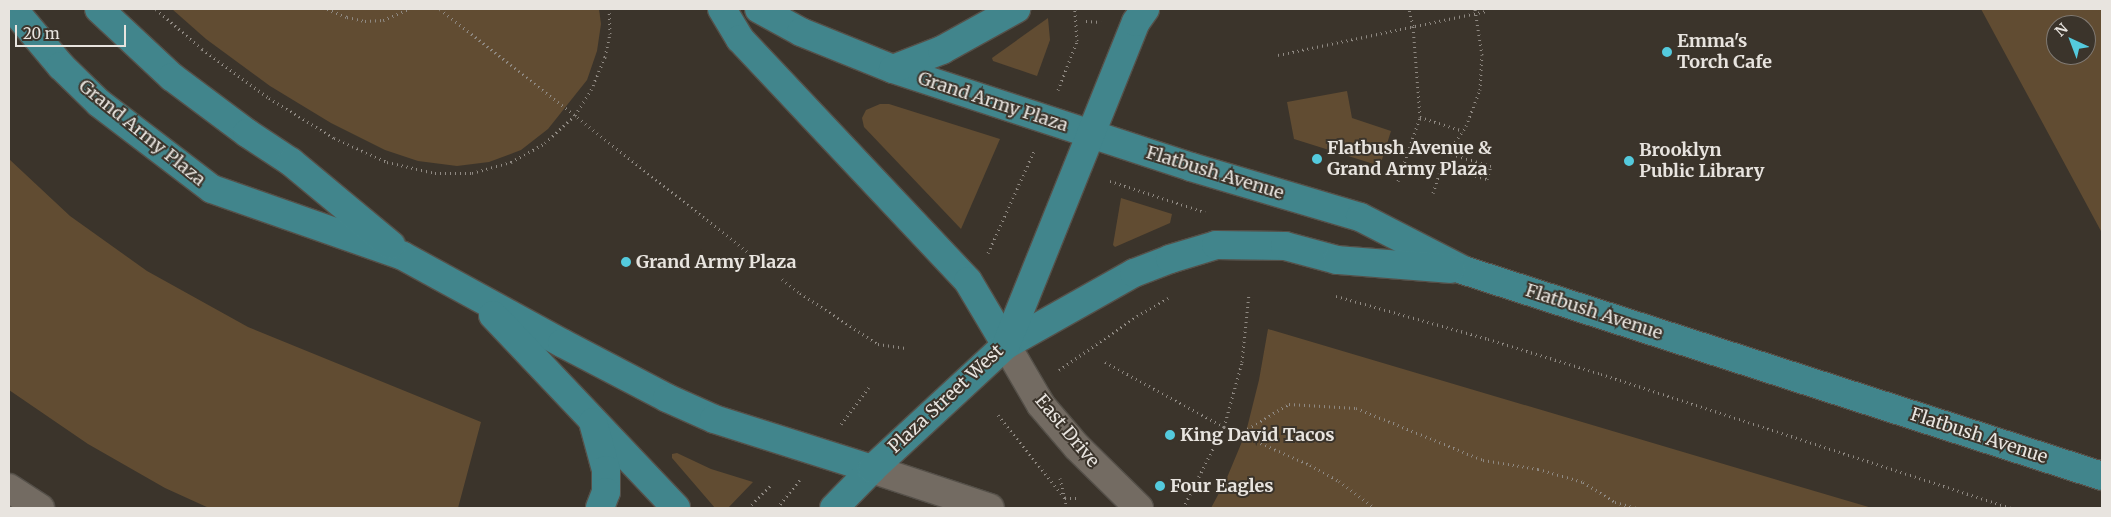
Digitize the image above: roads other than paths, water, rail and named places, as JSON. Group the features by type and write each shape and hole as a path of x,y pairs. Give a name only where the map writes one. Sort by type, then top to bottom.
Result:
{"main road":[{"name":"Grand Army Plaza","path":"13,9 61,66 99,104 212,188 404,256 476,298 667,398 714,419 872,469"},
{"path":"99,9 172,76 247,133 291,162 404,256"},
{"path":"722,9 740,39 968,281 1006,345 1134,273 1190,252 1216,245 1286,246 1337,260 1463,270"},
{"name":"Grand Army Plaza","path":"759,9 801,32 893,69 1091,135"},
{"path":"893,69 942,50 1016,9"},
{"name":"Plaza Street West","path":"834,508 872,469 1006,345 1139,13"},
{"name":"Flatbush Avenue","path":"1091,135 1360,217 1463,270 2102,476"},
{"path":"476,298 676,508"},
{"path":"592,418 606,470 606,492 600,508"}],"street":[{"name":"East Drive","path":"1006,345 1041,405 1077,447 1139,508"},
{"path":"872,469 990,508"},
{"path":"9,488 40,508"}],"place":[{"name":"Emma's Torch Cafe","path":"1667,52"},
{"name":"Flatbush Avenue & Grand Army Plaza","path":"1317,159"},
{"name":"Brooklyn Public Library","path":"1629,161"},
{"name":"Grand Army Plaza","path":"626,262"},
{"name":"King David Tacos","path":"1170,435"},
{"name":"Four Eagles","path":"1160,486"}]}
